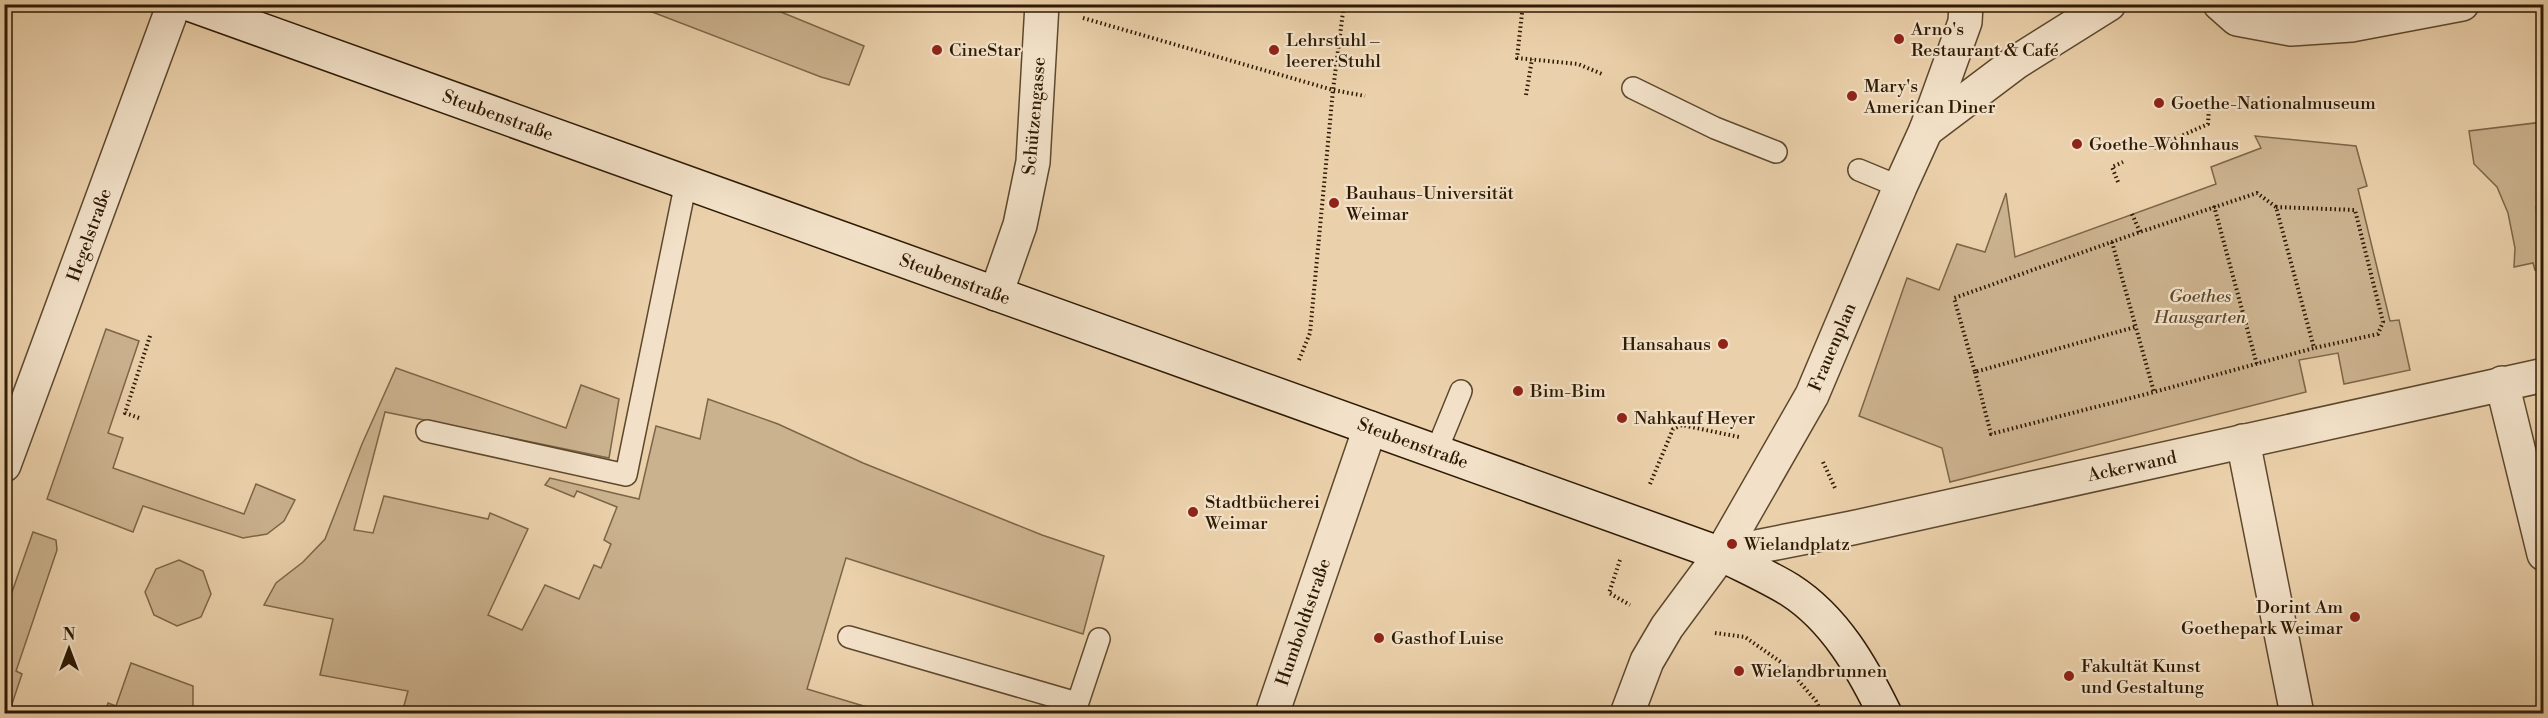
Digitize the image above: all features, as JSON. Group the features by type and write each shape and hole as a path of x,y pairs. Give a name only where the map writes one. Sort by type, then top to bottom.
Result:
{"street":[{"name":"Hegelstraße","path":"4,465 174,4"},
{"name":"Steubenstraße","path":"189,4 1721,554 1791,591 1837,631 1869,681 1884,714"},
{"name":"Frauenplan","path":"1627,714 1647,661 1667,627 1721,554 1812,395 1926,130 1965,22 1966,4"},
{"name":"Frauenplan","path":"1926,130 2015,63 2109,4"},
{"path":"2220,4 2237,19 2291,29 2351,25 2462,4"},
{"name":"Schützengasse","path":"996,294 1020,225 1033,162 1042,5"},
{"name":"Ackerwand","path":"1721,554 1852,528 2544,375"},
{"path":"2502,383 2544,554"},
{"name":"Humboldtstraße","path":"1272,714 1370,428"},
{"path":"2242,441 2296,714"}],"lane":[{"path":"1633,88 1715,128 1776,152"},
{"path":"1859,170 1900,187"},
{"path":"427,431 626,475 686,182"},
{"path":"1436,452 1461,391"},
{"path":"849,637 1076,708 1099,639"}],"path":[{"path":"1284,397 1310,333 1333,90 1344,4"},
{"path":"1523,4 1517,58 1578,64"},
{"path":"1042,5 1333,90 1365,96"},
{"path":"1526,95 1532,59"},
{"path":"2154,148 2208,124 2209,107"},
{"path":"2118,182 2112,167 2123,162"},
{"path":"2257,194 2276,207 2355,210 2383,322 2378,334 2314,348 1991,434 1954,298 2214,206 2257,194"},
{"path":"2214,206 2257,365"},
{"path":"2276,207 2314,348"},
{"path":"2132,214 2140,232"},
{"path":"2112,242 2154,392"},
{"path":"1975,372 2135,327"},
{"path":"139,418 125,413 151,333"},
{"path":"1667,627 1745,637 1785,665 1816,701 1822,714"}],"green space":[{"path":"634,5 764,5 864,46 849,85 821,77"},
{"path":"2543,122 2543,204 2536,207 2543,267 2535,270 2533,263 2514,267 2515,248 2508,213 2497,187 2474,164 2469,131"},
{"name":"Goethes Hausgarten","path":"2255,136 2356,146 2367,186 2358,189 2390,321 2399,320 2410,370 2344,384 2338,353 2299,360 2306,392 1950,482 1942,448 1859,416 1907,278 1939,290 1957,244 1985,252 2006,193 2015,257 2216,184 2211,167 2261,148"},
{"path":"106,329 139,341 108,433 123,438 113,468 244,514 256,484 295,500 284,521 267,534 243,538 143,506 133,532 47,499"},
{"path":"396,368 566,428 581,385 619,399 609,458 385,412 354,530 373,533 384,496 488,519 490,513 528,529 488,615 522,630 545,585 579,599 594,565 601,568 611,544 604,540 617,507 577,491 574,497 545,485 550,478 639,499 656,426 700,439 708,399 778,424 863,463 1042,535 1104,556 1083,634 846,558 807,689 887,713 402,713 408,691 320,675 333,619 264,605 276,583 303,562 325,539 362,444"},
{"path":"33,532 56,540 57,550 16,671 22,674 9,713 5,713 5,612"},
{"path":"179,560 203,571 211,594 201,617 177,626 154,615 145,592 156,569"},
{"path":"131,663 193,686 193,713 105,713 108,703 116,706"}],"place":[{"name":"Arno's Restaurant & Café","path":"1899,39"},
{"name":"CineStar","path":"937,50"},
{"name":"Lehrstuhl – leerer Stuhl","path":"1274,50"},
{"name":"Mary's American Diner","path":"1852,96"},
{"name":"Goethe-Nationalmuseum","path":"2159,103"},
{"name":"Goethe-Wohnhaus","path":"2077,144"},
{"name":"Bauhaus-Universität Weimar","path":"1334,203"},
{"name":"Hansahaus","path":"1723,344"},
{"name":"Bim-Bim","path":"1518,391"},
{"name":"Nahkauf Heyer","path":"1622,418"},
{"name":"Stadtbücherei Weimar","path":"1193,512"},
{"name":"Wielandplatz","path":"1732,544"},
{"name":"Dorint Am Goethepark Weimar","path":"2355,617"},
{"name":"Gasthof Luise","path":"1379,638"},
{"name":"Wielandbrunnen","path":"1739,671"},
{"name":"Fakultät Kunst und Gestaltung","path":"2069,676"}]}
